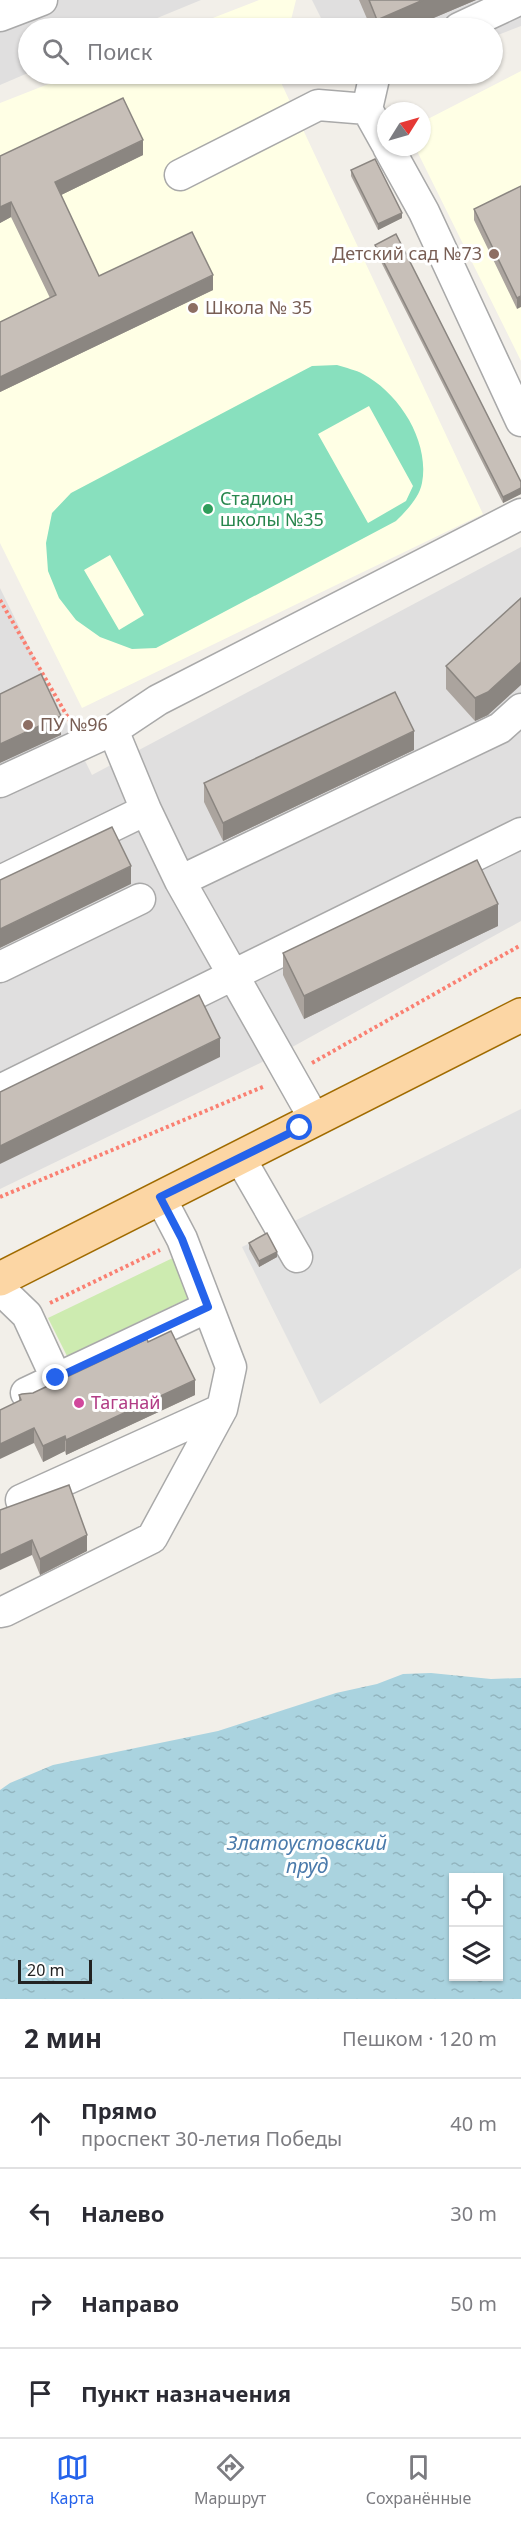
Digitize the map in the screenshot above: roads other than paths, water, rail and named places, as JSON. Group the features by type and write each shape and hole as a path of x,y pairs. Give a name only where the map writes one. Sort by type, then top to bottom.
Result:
{"main road":[{"path":"0,1279 521,1015"}],"lane":[{"path":"0,16 42,0"},
{"path":"480,18 519,0"},
{"path":"373,84 367,109 377,127"},
{"path":"180,175 318,105 367,109"},
{"path":"393,156 424,212 521,421"},
{"path":"0,782 113,730 158,700 521,514"},
{"path":"180,881 500,728 521,709"},
{"path":"113,730 146,810 180,881 315,1120"},
{"path":"0,880 146,810"},
{"path":"0,1090 521,833"},
{"path":"0,967 140,899"},
{"path":"240,1158 297,1257"},
{"path":"0,1612 152,1538 222,1409 231,1367 182,1239 160,1197"},
{"path":"0,1289 27,1315 56,1378"},
{"path":"26,1393 208,1307"},
{"path":"21,1500 222,1409"}],"water":[{"name":"Златоустовский пруд","path":"431,1673 491,1679 521,1678 521,1999 0,1999 0,1790 10,1783 53,1765 218,1731 336,1693 377,1684 403,1674"}],"place":[{"name":"Детский сад №73","path":"494,254"},
{"name":"Школа № 35","path":"193,308"},
{"name":"Стадион школы №35","path":"208,509"},
{"name":"ПУ №96","path":"28,725"},
{"name":"Таганай","path":"79,1403"}]}
